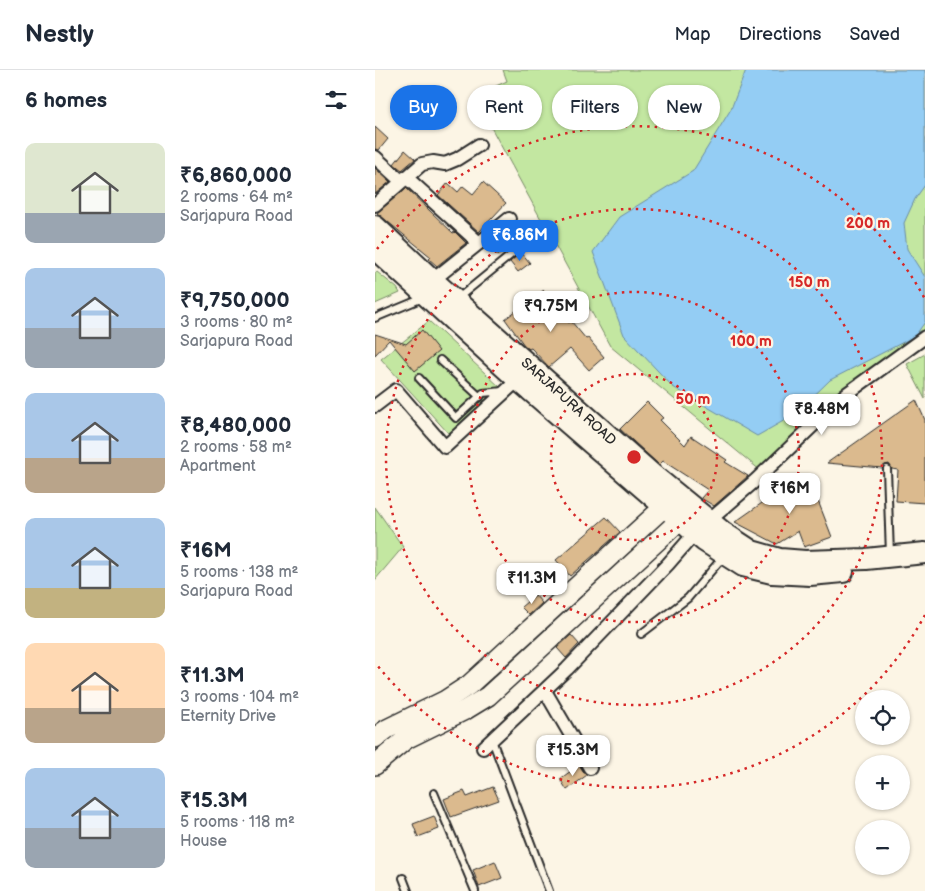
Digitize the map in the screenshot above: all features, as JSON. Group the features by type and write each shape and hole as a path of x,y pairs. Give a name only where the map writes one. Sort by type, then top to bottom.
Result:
{"main road":[{"name":"SARJAPURA ROAD","path":"375,226 513,386 664,507 695,524 723,532 752,551 780,559 805,561 866,559 925,553"},
{"name":"SARJAPURA ROAD","path":"375,250 430,288 456,300 570,402 725,554 743,566 773,573 810,575 925,564"}],"street":[{"path":"375,205 421,164 433,162 445,164 479,145"},
{"path":"375,157 479,243"},
{"path":"430,288 479,243 509,219"},
{"path":"375,765 406,739 465,710 488,696 695,524 756,480 845,395 925,337"},
{"path":"375,406 396,390 445,447 513,386"},
{"path":"375,738 387,729 446,700 469,685 664,507"},
{"path":"483,748 545,691 655,578 695,524"},
{"path":"545,691 590,768"}],"lane":[{"path":"456,300 517,250"},
{"path":"375,318 430,288"},
{"path":"440,360 479,397"},
{"path":"419,378 456,418 483,393 513,386"},
{"path":"887,469 890,556"},
{"path":"641,634 688,598 725,554"},
{"path":"492,738 549,891"},
{"path":"434,793 475,891"},
{"path":"403,878 408,891"}],"green space":[{"path":"503,70 925,70 925,329 846,390 761,471 610,346 492,130 542,130 542,85 498,85 507,81"},
{"path":"377,272 397,288 400,293 375,304 375,273"},
{"path":"429,321 500,387 449,434 381,359"},
{"path":"925,354 925,399 907,364"},
{"path":"375,507 403,547 375,580"}],"water":[{"path":"746,70 925,70 925,185 915,199 904,223 907,249 925,277 925,322 915,336 830,380 794,415 757,436 673,387 624,335 593,252 619,217 693,171 718,130 720,130 731,109"}],"building":[{"path":"375,127 388,139 379,150 375,149"},
{"path":"405,150 415,159 402,170 394,164"},
{"path":"375,168 390,182 375,194"},
{"path":"483,182 506,203 479,232 438,195 448,183 458,192 463,186 473,194"},
{"path":"406,188 466,243 437,266 429,259 431,257 377,213"},
{"path":"510,230 518,241 515,243 516,245 504,254 503,252 498,256 490,245"},
{"path":"521,252 530,263 518,272 510,262"},
{"path":"544,290 569,323 571,321 604,357 589,370 570,349 549,367 531,348 529,349 524,345 505,319"},
{"path":"422,330 439,351 415,371 389,340 375,355 375,334 406,344"},
{"path":"916,400 925,420 925,503 896,501 898,470 892,469 889,464 882,468 827,463"},
{"path":"647,402 663,418 660,420 685,445 691,436 727,460 725,462 748,476 714,506 701,498 708,490 663,461 659,465 620,429"},
{"path":"808,475 832,537 804,547 798,531 777,544 735,522 782,489 780,485"},
{"path":"606,517 620,532 570,576 556,560"},
{"path":"535,595 542,603 529,615 521,607"},
{"path":"571,635 579,644 566,658 557,648"},
{"path":"579,765 587,775 567,790 560,779"},
{"path":"493,787 499,800 451,817 444,799 464,791 467,797"},
{"path":"434,816 439,829 418,837 413,824"},
{"path":"495,861 502,878 479,887 473,870"}]}
